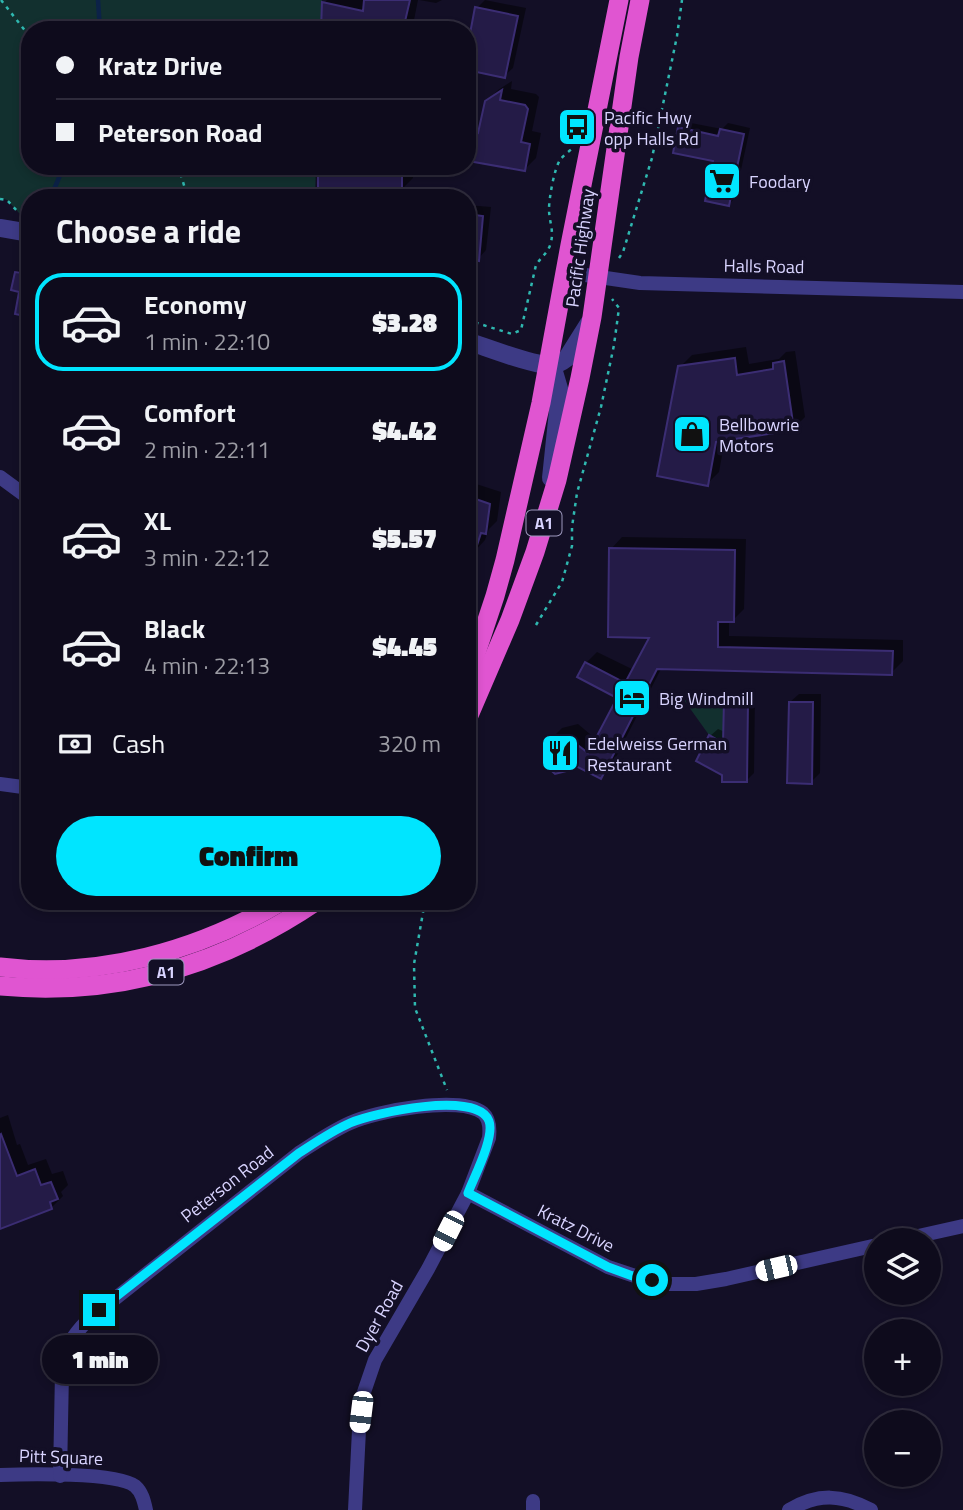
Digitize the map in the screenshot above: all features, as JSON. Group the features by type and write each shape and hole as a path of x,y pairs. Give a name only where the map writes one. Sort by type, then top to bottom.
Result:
{"highway":[{"name":"Pacific Highway","path":"476,649 505,560 549,365 619,0"},
{"name":"Pacific Highway","path":"476,699 510,620 535,552 551,499 580,378 592,317 639,0"},
{"name":"A1","path":"0,967 50,970 93,967 159,955 222,933 267,910"},
{"name":"A1","path":"0,986 46,989 88,986 159,975 234,949 267,933 303,910"}],"street":[{"path":"0,228 21,232"},
{"name":"Halls Road","path":"565,272 640,283 963,292"},
{"path":"476,344 549,365 562,362 566,358 592,317"},
{"name":"Pacific Highway","path":"549,365 555,374 560,392 551,499"},
{"path":"0,477 21,492"},
{"path":"0,784 21,787"},
{"name":"Peterson Road","path":"60,1476 64,1356 77,1331 299,1153 352,1122 380,1113 406,1108 454,1106 475,1109 489,1121 489,1138 468,1193"},
{"name":"Kratz Drive","path":"468,1193 608,1267 638,1278 667,1284 696,1284 726,1279 864,1248"},
{"name":"Dyer Road","path":"355,1510 363,1395 375,1360 468,1193"},
{"path":"941,1231 963,1226"},
{"name":"Pitt Square","path":"0,1475 107,1477 130,1483 137,1488 143,1497 146,1510"},
{"path":"789,1510 817,1499 836,1496 857,1502 871,1510"}],"path":[{"path":"1,0 21,26"},
{"path":"619,258 652,158 682,0"},
{"path":"476,323 512,334 521,330 537,265 550,248 553,233 549,209 558,165 563,156 572,150 574,139"},
{"path":"0,199 7,200 19,214"},
{"path":"536,625 562,582 572,546 577,493 601,408 614,345 619,308 610,297"},
{"path":"423,910 414,964 415,1008 454,1106"}],"green space":[{"path":"0,0 322,0 321,21 21,21 21,175 316,175 315,189 21,189 21,214 7,200 0,198"},
{"path":"684,700 724,700 723,751 716,747 719,741 709,735"}],"building":[{"path":"364,0 410,0 405,21 321,21 322,2 363,11"},
{"path":"475,7 518,16 505,78 476,72 476,21 472,21"},
{"path":"502,90 500,100 525,105 528,109 521,142 530,144 525,171 476,162 476,132 485,101"},
{"name":"Foodary","path":"678,127 718,136 720,129 744,134 729,206 705,201 713,161 673,153"},
{"path":"318,175 402,175 402,189 318,189"},
{"path":"476,215 483,216 479,261 476,260"},
{"path":"15,272 21,273 21,315 15,314 19,292 11,290"},
{"path":"735,358 737,375 773,369 773,363 784,361 794,430 716,442 708,486 657,476 678,366"},
{"path":"476,499 490,504 486,534 481,533 476,548"},
{"path":"609,548 735,550 734,622 718,622 718,647 893,651 892,675 657,669 601,779 574,765 571,770 555,774 544,764 542,748 548,739 565,735 588,753 617,698 577,677 585,662 625,683 649,638 608,637"},
{"path":"724,700 748,701 747,782 722,782 722,775 696,761 709,735 723,743"},
{"path":"789,702 813,702 812,784 787,783"},
{"path":"0,1135 17,1176 35,1169 41,1185 51,1182 58,1199 50,1202 52,1209 0,1229"}],"waterway":[{"path":"98,0 99,21"},
{"path":"55,187 60,175"}],"place":[{"name":"Pacific Hwy opp Halls Rd","path":"577,127"},
{"name":"Foodary","path":"722,181"},
{"name":"Bellbowrie Motors","path":"692,434"},
{"name":"Big Windmill","path":"632,698"},
{"name":"Edelweiss German Restaurant","path":"560,753"}],"route":[{"path":"99,1310 299,1153 327,1135 352,1122 380,1113 432,1106 475,1109 489,1121 489,1138 468,1193 608,1267 652,1280"}]}
